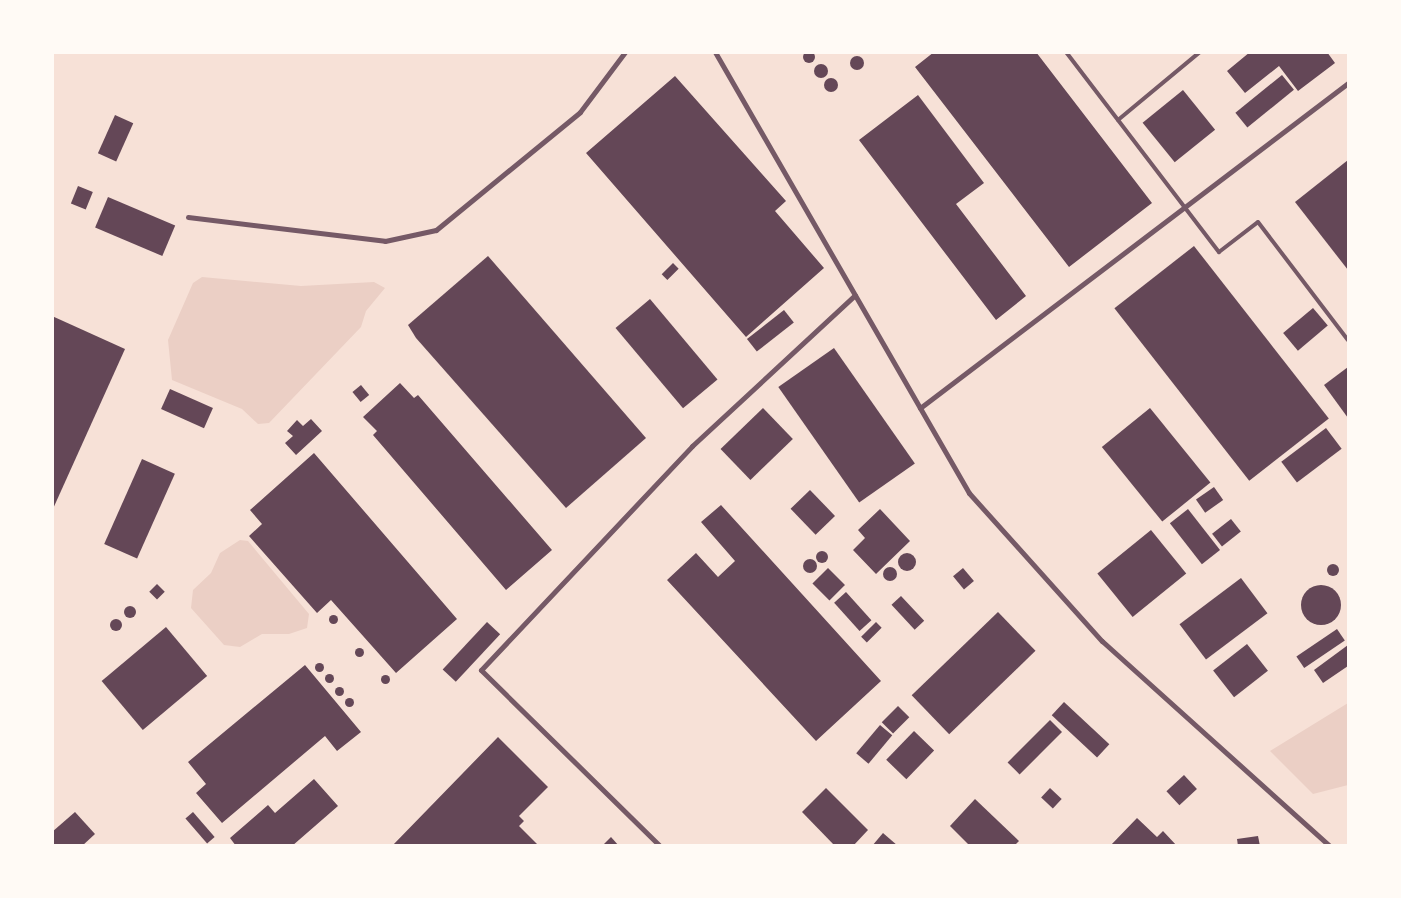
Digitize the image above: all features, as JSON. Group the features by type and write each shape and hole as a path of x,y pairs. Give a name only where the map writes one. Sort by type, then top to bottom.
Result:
{"street":[{"path":"188,217 386,241 436,230 580,112 625,52"},
{"path":"715,52 968,493 1102,641 1330,846"},
{"path":"920,408 1348,83"},
{"path":"660,846 481,670 692,446 855,295"}],"lane":[{"path":"1066,52 1219,252 1258,222 1348,340"},
{"path":"1118,120 1200,52"}],"shaded area":[{"path":"202,277 301,286 374,282 385,288 366,311 361,327 269,423 258,424 242,409 172,380 168,340 193,283"},
{"path":"240,540 248,541 309,614 307,628 289,634 262,634 240,647 224,645 191,608 193,590 211,573 220,553"},
{"path":"1348,703 1348,785 1313,794 1270,751"}],"building":[{"path":"807,51 811,51 815,57 811,63 807,63 803,59 803,55"},
{"path":"934,52 971,54 1036,52 1152,203 1069,267 915,67"},
{"path":"1250,52 1327,52 1335,63 1298,91 1279,66 1245,93 1227,71"},
{"path":"857,56 862,58 864,63 862,68 857,70 852,68 850,63 852,58"},
{"path":"821,64 826,66 828,71 826,76 821,78 816,76 814,71 816,66"},
{"path":"1282,75 1294,90 1247,128 1235,113"},
{"path":"675,76 786,201 775,211 824,268 746,337 586,153"},
{"path":"831,78 836,80 838,85 836,90 831,92 826,90 824,85 826,80"},
{"path":"1183,90 1215,130 1175,162 1143,123"},
{"path":"918,95 984,183 956,204 1026,296 996,320 859,140"},
{"path":"115,115 133,123 116,162 98,153"},
{"path":"1348,160 1348,270 1295,202"},
{"path":"78,186 93,192 86,210 71,204"},
{"path":"108,197 175,226 162,256 95,227"},
{"path":"1194,246 1329,419 1249,481 1114,308"},
{"path":"488,256 646,438 566,508 416,338 408,325"},
{"path":"673,263 679,269 667,280 662,274"},
{"path":"650,299 717,379 683,408 616,328"},
{"path":"1313,308 1328,326 1298,351 1283,333"},
{"path":"784,310 794,323 757,352 747,339"},
{"path":"52,316 125,349 52,511"},
{"path":"834,348 915,464 859,503 778,387"},
{"path":"1348,367 1348,418 1324,385"},
{"path":"400,383 414,398 418,395 552,550 506,590 373,435 377,431 363,417"},
{"path":"361,385 369,395 361,402 352,392"},
{"path":"170,389 213,408 204,428 161,409"},
{"path":"763,408 793,439 750,480 721,449"},
{"path":"1150,408 1210,483 1162,522 1102,447"},
{"path":"311,419 322,431 296,455 285,443 293,436 287,431 297,420 303,426"},
{"path":"1326,428 1342,449 1297,482 1281,462"},
{"path":"314,453 457,619 396,673 331,600 317,613 249,536 262,524 250,510"},
{"path":"142,459 175,474 137,559 104,544"},
{"path":"1214,487 1223,500 1205,513 1196,500"},
{"path":"810,490 835,516 816,535 791,509"},
{"path":"721,505 881,681 816,741 667,580 696,553 718,577 735,561 701,522"},
{"path":"880,509 910,541 876,574 853,550 865,538 858,530"},
{"path":"1188,509 1220,550 1202,564 1170,523"},
{"path":"1231,519 1241,532 1222,546 1212,534"},
{"path":"1151,530 1186,574 1133,617 1097,573"},
{"path":"822,551 828,557 822,563 816,557"},
{"path":"907,553 913,556 916,562 913,568 907,571 901,568 898,562 901,556"},
{"path":"810,559 815,561 817,566 815,571 810,573 805,571 803,566 805,561"},
{"path":"1335,564 1338,565 1338,575 1331,576 1328,575 1327,568 1328,565"},
{"path":"890,567 895,569 897,574 895,579 890,581 885,579 883,574 885,569"},
{"path":"828,568 845,585 829,601 812,584"},
{"path":"963,568 974,581 964,589 953,576"},
{"path":"1241,578 1267,613 1206,659 1180,624"},
{"path":"157,584 165,592 157,600 149,592"},
{"path":"1321,585 1335,591 1341,605 1335,619 1321,625 1307,619 1301,605 1307,591"},
{"path":"846,592 871,620 860,631 834,603"},
{"path":"901,596 924,621 915,630 891,605"},
{"path":"128,606 132,606 136,612 132,618 128,618 124,614 124,610"},
{"path":"998,612 1036,651 949,734 912,695"},
{"path":"333,614 338,619 333,624 328,619"},
{"path":"114,619 118,619 122,625 118,631 114,631 110,627 110,623"},
{"path":"487,622 500,634 456,682 443,670"},
{"path":"876,622 882,628 867,643 861,637"},
{"path":"166,627 207,676 143,730 102,681"},
{"path":"1337,629 1345,641 1304,668 1296,656"},
{"path":"1247,644 1268,671 1234,697 1213,670"},
{"path":"1348,645 1348,666 1323,683 1314,670"},
{"path":"359,647 364,652 359,657 354,652"},
{"path":"319,662 324,667 319,672 314,667"},
{"path":"305,665 361,732 337,751 325,736 222,823 196,793 206,784 188,762"},
{"path":"329,673 334,678 329,683 324,678"},
{"path":"385,674 390,679 385,684 380,679"},
{"path":"339,686 344,691 339,696 334,691"},
{"path":"349,697 354,702 349,707 344,702"},
{"path":"1064,702 1109,744 1097,757 1052,715"},
{"path":"898,706 909,717 893,734 882,722"},
{"path":"1050,720 1062,732 1020,774 1008,762"},
{"path":"880,725 892,735 868,764 856,753"},
{"path":"914,731 934,750 906,779 886,760"},
{"path":"498,737 548,787 519,816 524,821 519,826 539,846 392,846"},
{"path":"1184,775 1197,789 1179,805 1166,791"},
{"path":"314,779 338,806 292,846 236,846 230,838 268,805 275,813"},
{"path":"826,788 868,830 853,846 835,846 802,812"},
{"path":"1050,788 1062,799 1053,808 1041,798"},
{"path":"975,799 1019,841 1014,846 970,846 950,826"},
{"path":"75,812 95,834 82,846 52,846 52,832"},
{"path":"193,812 215,837 207,843 185,819"},
{"path":"1137,818 1157,837 1163,831 1177,846 1110,846"},
{"path":"883,833 898,846 872,846"},
{"path":"1258,836 1260,846 1238,846 1237,839"},
{"path":"611,837 619,846 602,846"}]}
